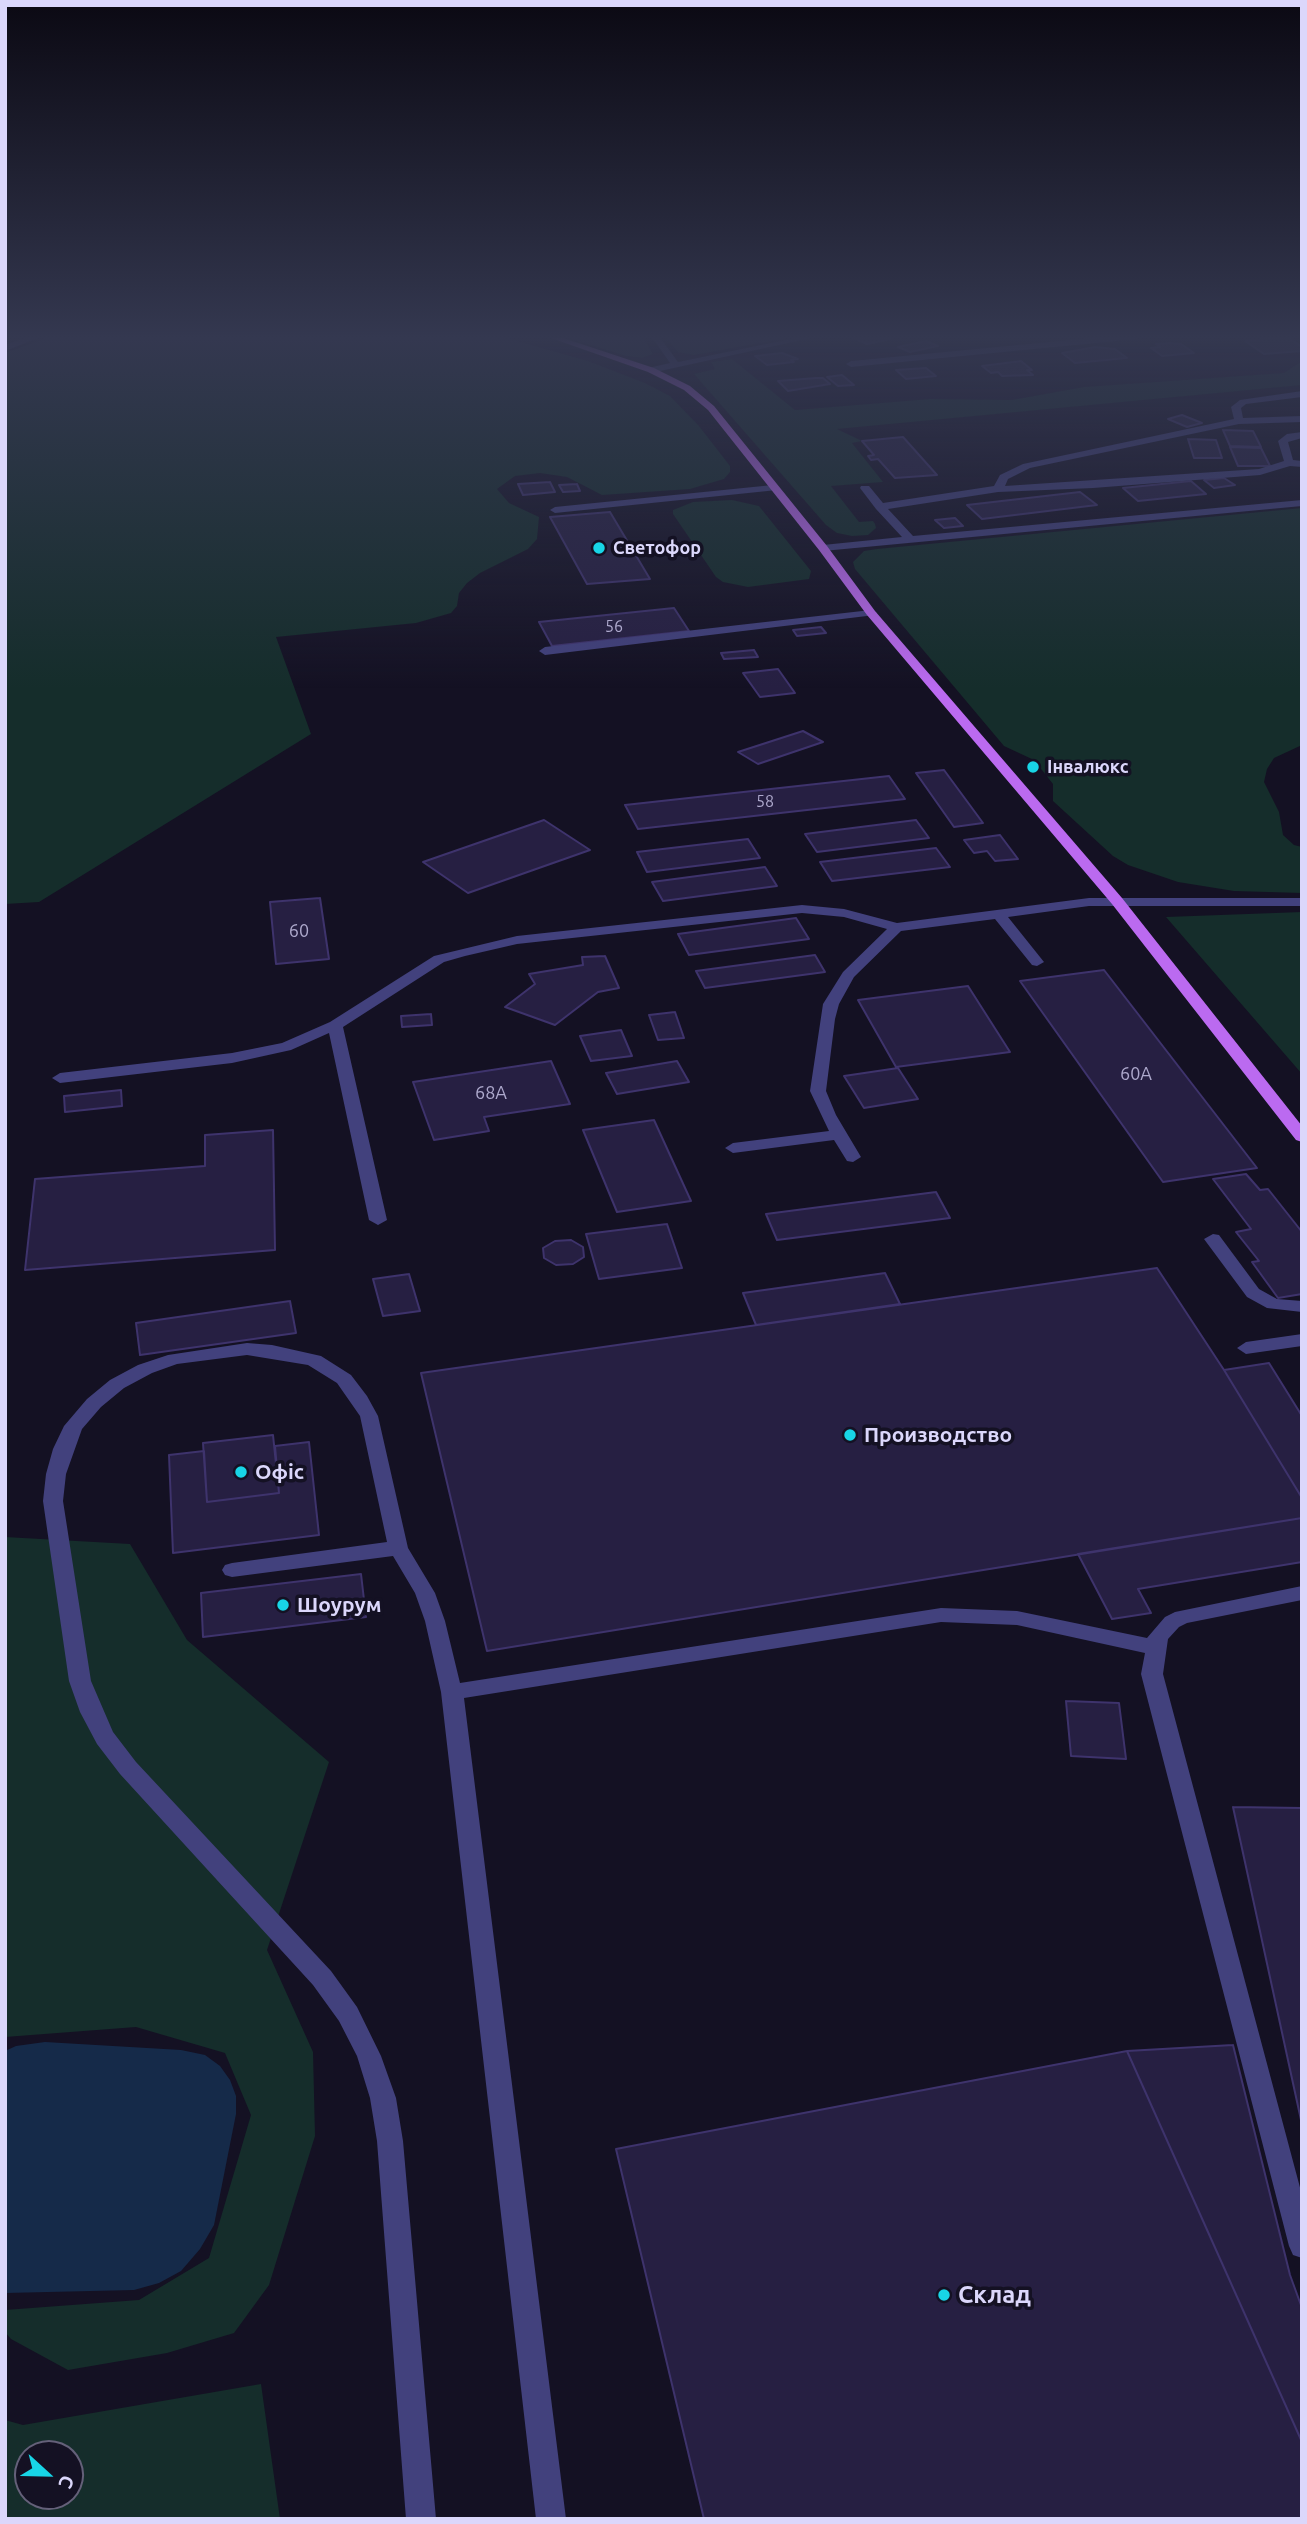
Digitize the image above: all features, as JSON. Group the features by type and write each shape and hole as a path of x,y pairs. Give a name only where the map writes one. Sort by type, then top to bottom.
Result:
{"main road":[{"path":"746,454 872,613 1117,901 1302,1136"}],"street":[{"path":"998,489 1000,481 1009,472 1085,454"},
{"path":"1286,454 1289,463"},
{"path":"880,506 998,489 1260,472 1289,463 1302,464"},
{"path":"555,510 773,488"},
{"path":"865,488 910,539"},
{"path":"823,548 1302,503"},
{"path":"545,651 872,613"},
{"path":"60,1078 260,1054 304,1040 335,1025 439,960 490,945 802,909 844,913 897,927 1064,904 1117,901 1302,902"},
{"path":"998,914 1037,962"},
{"path":"853,1157 828,1115 818,1091 831,1003 848,975 897,927"},
{"path":"335,1025 378,1220"},
{"path":"733,1148 840,1134"},
{"path":"1213,1239 1253,1293 1273,1304 1302,1307"},
{"path":"1246,1348 1302,1340"},
{"path":"421,2519 390,2141 383,2098 369,2056 348,2014 322,1978 137,1779 105,1738 91,1712 80,1681 53,1501 56,1474 63,1449 74,1426 117,1384 145,1369 175,1359 247,1349 294,1354 329,1367 344,1379 369,1416 398,1548 425,1593 441,1643 452,1692 551,2519"},
{"path":"232,1570 398,1548"},
{"path":"1302,1593 1182,1617 1164,1630 1155,1647 1153,1660 1155,1688 1302,2246"},
{"path":"452,1692 941,1615 1017,1618 1155,1647"}],"green space":[{"path":"5,454 721,454 730,466 730,472 724,479 690,489 602,495 567,477 540,473 515,476 497,489 509,503 539,517 537,539 528,549 480,573 467,583 459,593 457,606 451,613 416,623 276,637 311,734 39,902 5,904"},
{"path":"764,454 861,454 883,482 831,486 859,522 873,521 876,528 868,535 852,536 837,533 826,525"},
{"path":"732,500 759,506 811,571 809,579 748,587 723,582 716,577 673,514 673,510 693,502"},
{"path":"1302,508 1302,745 1274,758 1267,769 1264,782 1279,812 1283,835 1294,845 1302,847 1302,893 1234,891 1178,882 1128,865 1113,856 1053,801 1053,784 1034,760 1004,746 855,569 853,562 864,551 877,549"},
{"path":"1302,912 1302,1074 1166,917"},
{"path":"5,1537 130,1544 187,1640 329,1762 267,1950 313,2052 315,2136 269,2285 234,2333 167,2353 68,2370 11,2339 5,2332 5,2310 139,2300 209,2258 251,2115 225,2053 136,2027 5,2037"},
{"path":"261,2384 280,2519 5,2519 5,2420 23,2425"}],"water":[{"path":"45,2042 181,2050 205,2055 220,2066 230,2080 236,2096 236,2114 214,2225 200,2249 181,2271 159,2283 134,2290 5,2293 5,2051 16,2046"}],"building":[{"path":"918,454 937,475 895,478 878,459 871,460 868,456"},
{"path":"1193,454 1221,454 1222,458 1194,458"},
{"path":"1233,454 1264,454 1270,466 1238,466"},
{"path":"1224,478 1235,485 1214,488 1204,480"},
{"path":"1191,481 1206,494 1138,501 1123,488"},
{"path":"550,482 555,492 523,495 518,484"},
{"path":"577,484 580,491 563,492 559,485"},
{"path":"1080,492 1097,505 982,519 967,505"},
{"name":"Светофор","path":"610,512 650,579 587,584 550,517"},
{"path":"955,518 963,526 944,528 935,520"},
{"path":"674,608 689,631 552,646 539,622"},
{"path":"821,627 826,633 797,636 793,630"},
{"path":"754,650 758,657 724,659 721,653"},
{"path":"778,669 795,693 760,697 743,673"},
{"path":"803,731 823,742 758,764 738,752"},
{"path":"944,770 983,823 954,827 916,773"},
{"path":"889,776 905,799 638,829 625,805"},
{"path":"544,820 590,850 468,893 423,862"},
{"path":"916,820 929,838 817,852 805,834"},
{"path":"1000,835 1018,859 995,861 987,851 974,853 964,840"},
{"path":"748,839 760,858 647,872 637,852"},
{"path":"936,848 950,867 832,881 820,862"},
{"path":"765,867 777,886 663,901 652,882"},
{"path":"320,898 329,959 276,964 270,902"},
{"path":"796,918 809,939 689,955 678,934"},
{"path":"815,955 825,972 705,988 696,971"},
{"path":"605,956 619,988 598,992 555,1025 505,1007 535,984 529,974 583,965 582,957"},
{"path":"1104,970 1257,1168 1163,1182 1020,981"},
{"path":"968,986 1010,1052 896,1067 858,1000"},
{"path":"675,1012 684,1038 658,1040 649,1015"},
{"path":"431,1014 432,1025 402,1027 401,1016"},
{"path":"621,1030 632,1056 591,1061 580,1036"},
{"path":"551,1061 570,1104 484,1117 489,1131 434,1140 413,1082"},
{"path":"677,1061 689,1082 617,1094 606,1073"},
{"path":"898,1068 918,1099 864,1108 844,1076"},
{"path":"121,1090 122,1106 65,1112 64,1096"},
{"path":"654,1120 691,1201 617,1212 583,1130"},
{"path":"273,1130 275,1250 25,1270 35,1179 205,1166 205,1135"},
{"path":"1246,1174 1260,1190 1268,1189 1302,1232 1302,1294 1278,1298 1252,1262 1259,1261 1236,1232 1251,1229 1213,1179"},
{"path":"936,1192 950,1218 777,1240 766,1214"},
{"path":"667,1224 682,1268 599,1279 586,1234"},
{"path":"571,1240 583,1247 584,1257 573,1264 556,1265 544,1258 543,1248 555,1241"},
{"name":"Производство","path":"1157,1268 1224,1370 1302,1498 1302,1518 487,1651 421,1373"},
{"path":"885,1273 900,1304 756,1325 743,1293"},
{"path":"409,1274 420,1311 383,1316 373,1279"},
{"path":"290,1301 296,1333 140,1355 136,1323"},
{"path":"1269,1363 1302,1416 1302,1498 1224,1370"},
{"name":"Офіс","path":"273,1435 279,1493 207,1502 203,1443"},
{"path":"309,1442 319,1535 173,1553 169,1455 204,1451 207,1502 279,1493 275,1446"},
{"path":"1302,1518 1302,1562 1138,1589 1151,1613 1112,1619 1078,1554"},
{"name":"Шоурум","path":"361,1574 366,1617 203,1637 201,1593"},
{"path":"1066,1701 1119,1703 1126,1759 1071,1756"},
{"path":"1233,1807 1302,1808 1302,2120 1301,2120"},
{"path":"1233,2045 1290,2275 1302,2308 1302,2442 1127,2051"},
{"name":"Склад","path":"1127,2051 1302,2442 1302,2519 704,2519 616,2149"}],"place":[{"name":"Светофор","path":"599,548"},
{"name":"Інвалюкс","path":"1033,767"},
{"name":"Производство","path":"850,1435"},
{"name":"Офіс","path":"241,1472"},
{"name":"Шоурум","path":"283,1605"},
{"name":"Склад","path":"944,2295"}]}
